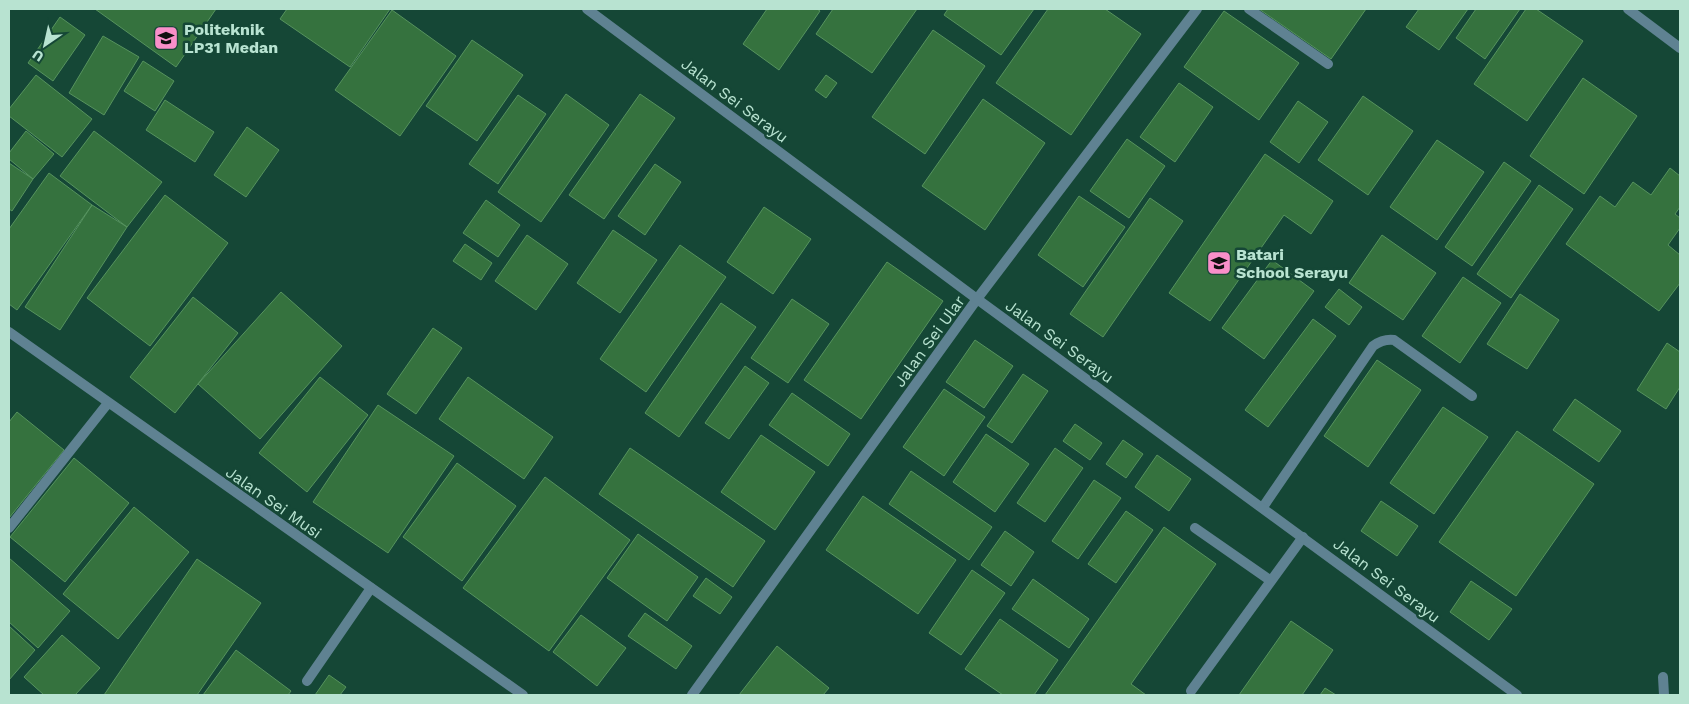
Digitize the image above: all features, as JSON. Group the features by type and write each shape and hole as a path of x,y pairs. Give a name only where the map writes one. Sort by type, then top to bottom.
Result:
{"street":[{"name":"Jalan Sei Serayu","path":"587,9 977,299 1517,695"},
{"name":"Jalan Sei Ular","path":"692,695 977,299 1197,9"},
{"path":"1249,9 1328,64"},
{"path":"1628,9 1680,48"},
{"name":"Jalan Sei Musi","path":"9,332 523,695"},
{"path":"1262,507 1373,346 1379,342 1387,339 1394,340 1472,396"},
{"path":"9,528 108,403"},
{"path":"1194,528 1271,581"},
{"path":"1191,692 1303,537"},
{"path":"306,680 371,588"},
{"path":"1663,677 1664,695"}],"building":[{"name":"Politeknik LP31 Medan","path":"95,9 216,9 176,67"},
{"path":"287,9 390,9 350,67 280,19"},
{"path":"767,9 817,9 820,11 779,70 743,44"},
{"path":"833,9 917,9 872,73 816,34"},
{"path":"948,9 1034,9 1001,55 944,15"},
{"path":"1048,9 1105,9 1141,34 1071,135 996,83"},
{"path":"1259,9 1366,9 1331,59"},
{"path":"1419,9 1468,9 1439,50 1406,27"},
{"path":"1476,9 1520,9 1485,59 1456,38"},
{"path":"1526,9 1536,9 1583,41 1527,121 1474,84"},
{"path":"392,10 456,56 400,136 335,90"},
{"path":"1224,11 1299,63 1259,120 1184,67"},
{"path":"60,17 85,35 53,81 28,63"},
{"path":"933,30 985,66 925,154 872,117"},
{"path":"103,36 139,57 104,115 69,93"},
{"path":"472,40 523,75 477,141 426,106"},
{"path":"143,61 174,81 155,111 124,91"},
{"path":"36,75 92,119 62,157 9,116 9,109"},
{"path":"826,75 837,83 826,98 815,90"},
{"path":"1583,78 1637,116 1584,194 1530,156"},
{"path":"1179,83 1213,107 1175,162 1140,137"},
{"path":"566,94 609,125 541,222 498,192"},
{"path":"640,94 675,118 604,219 569,195"},
{"path":"518,95 546,114 498,184 469,164"},
{"path":"1363,96 1413,131 1368,195 1318,160"},
{"path":"983,99 1045,143 985,230 922,186"},
{"path":"165,100 214,132 195,162 146,130"},
{"path":"1298,101 1328,122 1299,163 1270,142"},
{"path":"247,127 279,150 246,197 214,175"},
{"path":"26,131 54,154 33,179 9,159 9,153"},
{"path":"94,131 162,182 127,227 60,176"},
{"path":"1127,139 1165,166 1129,218 1090,191"},
{"path":"1437,140 1484,172 1437,240 1390,207"},
{"name":"Batari School Serayu","path":"1265,154 1333,201 1311,234 1284,215 1210,321 1169,293"},
{"path":"1504,162 1531,181 1472,266 1445,247"},
{"path":"9,163 33,179 12,211 9,209"},
{"path":"655,164 681,182 645,235 618,216"},
{"path":"1670,168 1680,176 1680,207 1675,214 1680,218 1680,228 1668,245 1680,255 1680,283 1659,311 1566,244 1600,196 1615,207 1633,182 1651,195"},
{"path":"49,173 92,205 17,310 9,304 9,229"},
{"path":"1539,185 1573,209 1511,298 1477,274"},
{"path":"165,195 228,243 150,346 87,298"},
{"path":"1079,196 1125,227 1083,287 1038,255"},
{"path":"1150,198 1183,221 1103,337 1070,314"},
{"path":"486,200 520,225 498,257 463,233"},
{"path":"92,205 127,227 60,330 25,307"},
{"path":"764,207 811,239 773,294 727,262"},
{"path":"613,230 657,260 620,313 577,283"},
{"path":"527,235 568,264 536,310 495,281"},
{"path":"1382,235 1436,273 1403,320 1349,283"},
{"path":"465,244 492,263 481,280 453,261"},
{"path":"680,245 726,277 646,392 600,359"},
{"path":"1272,260 1314,291 1264,359 1222,328"},
{"path":"887,262 943,301 861,419 804,380"},
{"path":"1463,277 1501,303 1460,363 1422,336"},
{"path":"1339,289 1362,307 1349,325 1325,307"},
{"path":"281,292 342,346 260,439 198,384"},
{"path":"1520,294 1559,320 1527,369 1487,344"},
{"path":"193,297 238,333 175,413 130,377"},
{"path":"792,299 829,324 788,383 751,358"},
{"path":"721,303 756,327 679,437 645,413"},
{"path":"1313,319 1336,336 1268,427 1245,410"},
{"path":"433,328 462,348 416,414 387,394"},
{"path":"975,340 1013,366 984,408 946,382"},
{"path":"1667,343 1680,352 1680,387 1666,409 1637,390"},
{"path":"1377,360 1421,390 1368,467 1324,436"},
{"path":"745,366 769,383 729,439 705,423"},
{"path":"1023,374 1048,391 1012,443 987,426"},
{"path":"320,377 368,415 307,492 259,453"},
{"path":"468,377 553,437 524,479 439,419"},
{"path":"944,389 985,417 944,476 903,447"},
{"path":"792,393 850,434 828,466 769,425"},
{"path":"1575,399 1621,431 1599,462 1553,430"},
{"path":"378,405 454,456 388,553 313,502"},
{"path":"1443,407 1488,437 1434,514 1390,483"},
{"path":"17,412 64,450 9,518 9,422"},
{"path":"1075,424 1102,443 1090,460 1063,441"},
{"path":"1517,431 1594,484 1516,596 1439,542"},
{"path":"986,434 1029,464 995,512 953,482"},
{"path":"761,435 815,472 775,530 721,492"},
{"path":"1123,440 1143,454 1126,478 1106,464"},
{"path":"630,448 765,541 733,587 599,494"},
{"path":"1055,448 1083,468 1045,522 1017,503"},
{"path":"1157,455 1191,479 1169,511 1135,487"},
{"path":"74,458 129,503 65,582 10,537"},
{"path":"457,463 516,506 462,581 403,537"},
{"path":"911,471 992,527 969,560 889,504"},
{"path":"545,477 630,540 549,651 463,588"},
{"path":"1094,480 1121,498 1078,559 1052,541"},
{"path":"863,496 956,560 918,614 826,550"},
{"path":"1381,501 1418,526 1397,556 1361,531"},
{"path":"134,507 189,552 118,639 63,594"},
{"path":"1126,511 1153,530 1116,583 1088,564"},
{"path":"1164,527 1216,564 1131,684 1146,695 1045,695"},
{"path":"1005,531 1034,552 1011,586 981,565"},
{"path":"638,534 698,577 667,621 607,578"},
{"path":"9,558 70,611 38,648 9,622"},
{"path":"197,559 261,603 197,695 104,695"},
{"path":"972,570 1005,593 961,655 929,633"},
{"path":"706,578 732,597 720,614 693,596"},
{"path":"1033,579 1089,619 1069,648 1012,609"},
{"path":"1471,581 1512,609 1489,640 1450,612"},
{"path":"645,613 692,646 676,669 628,636"},
{"path":"581,615 626,648 597,686 553,652"},
{"path":"1000,619 1058,660 1034,695 1003,695 965,669"},
{"path":"1291,621 1333,650 1302,695 1239,695"},
{"path":"9,626 35,650 9,680"},
{"path":"62,635 100,668 75,695 44,695 24,677"},
{"path":"777,646 829,688 823,695 739,695"},
{"path":"236,650 291,691 288,695 203,695"},
{"path":"329,675 346,687 340,695 315,695"},
{"path":"1325,688 1336,695 1320,695"}],"place":[{"name":"Politeknik LP31 Medan","path":"166,38"},
{"name":"Batari School Serayu","path":"1219,263"}]}
